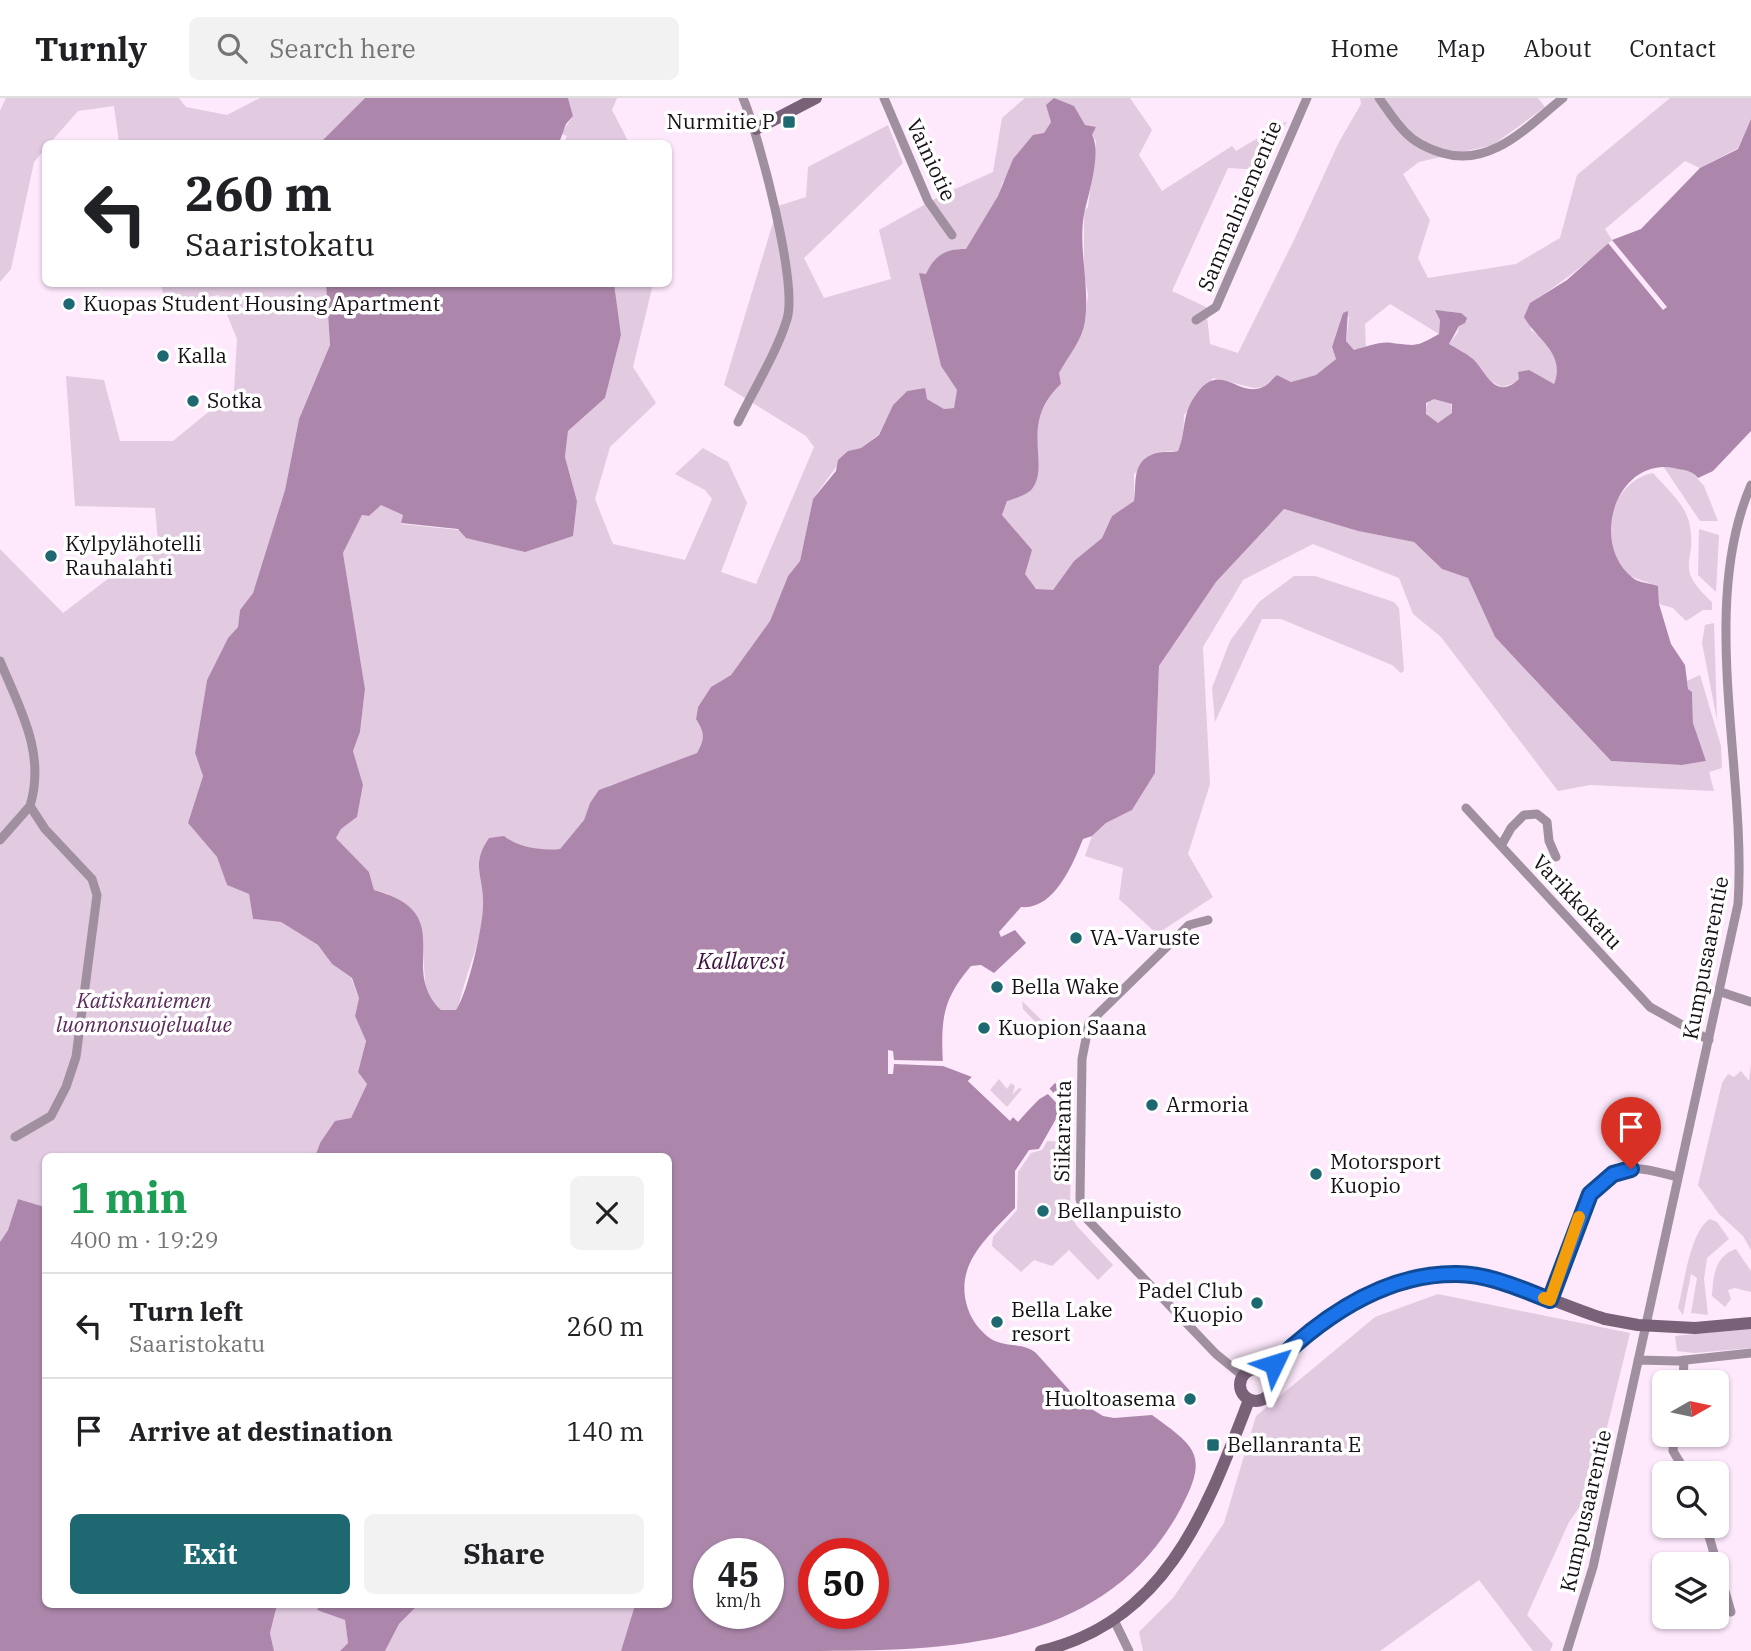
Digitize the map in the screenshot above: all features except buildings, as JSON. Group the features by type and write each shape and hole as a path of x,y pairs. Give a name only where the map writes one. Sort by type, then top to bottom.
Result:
{"main road":[{"path":"755,129 816,98"},
{"path":"1267,1373 1307,1335 1362,1297 1387,1285 1458,1274 1492,1279 1605,1319 1638,1325 1695,1328 1751,1323"},
{"path":"1253,1370 1267,1373 1272,1380 1271,1391 1263,1399 1249,1400 1242,1389 1243,1376 1253,1370"},
{"path":"1041,1651 1066,1643 1114,1620 1137,1603 1172,1564 1209,1501 1249,1400"}],"street":[{"path":"738,422 788,318 789,281 755,129 743,98"},
{"name":"Vainiotie","path":"884,98 928,201 953,235"},
{"name":"Sammalniementie","path":"1196,320 1216,307 1307,98"},
{"path":"1379,98 1406,134 1427,148 1454,157 1477,158 1510,141 1563,98"},
{"name":"Kumpusaarentie","path":"1567,1651 1593,1567 1721,992 1738,904 1741,860 1728,661 1727,598 1734,538 1751,485"},
{"path":"0,661 35,747 37,784 30,806 0,840"},
{"path":"15,1136 51,1116 66,1087 76,1057 97,895 92,879 45,829 30,806"},
{"path":"1466,808 1501,846"},
{"name":"Varikkokatu","path":"1556,856 1549,841 1547,822 1537,814 1524,815 1511,828 1501,846 1650,1007 1709,1040"},
{"name":"Siikaranta","path":"1208,920 1189,925 1089,1023 1082,1059 1080,1199 1085,1217 1216,1354 1243,1376"},
{"path":"1721,992 1751,1002"},
{"path":"1550,1300 1581,1211 1600,1183 1613,1174 1631,1169 1678,1177"},
{"path":"1638,1360 1684,1360 1751,1353"},
{"path":"1684,1360 1684,1370"},
{"path":"1709,1538 1731,1612"},
{"path":"1114,1620 1129,1651"}],"green space":[{"path":"6,98 179,98 186,107 227,115 260,98 365,98 324,140 119,140 114,106 78,111 53,140 42,140 42,153 34,162 11,269 0,282 0,111"},
{"path":"568,98 617,98 612,110 627,140 565,140 567,136 561,134 573,116"},
{"path":"1025,98 1130,98 1152,130 1139,155 1162,191 1232,146 1236,151 1287,121 1263,170 1228,168 1172,291 1206,307 1210,344 1238,353 1339,142 1361,104 1360,98 1538,98 1545,107 1493,145 1419,162 1403,174 1430,220 1418,258 1428,278 1516,264 1560,238 1577,175 1670,98 1751,98 1751,119 1738,148 1700,168 1685,161 1605,229 1612,240 1552,289 1530,303 1531,330 1549,347 1556,361 1554,384 1537,376 1502,387 1490,381 1471,357 1449,344 1458,332 1461,313 1445,311 1440,320 1439,334 1390,304 1365,324 1366,348 1354,350 1346,341 1349,317 1343,313 1332,347 1336,359 1316,375 1291,382 1277,375 1264,387 1254,388 1213,378 1184,415 1183,440 1178,451 1157,452 1134,474 1134,501 1112,516 1102,538 1074,561 1053,590 1041,590 1033,586 1028,579 1016,537 1002,515 1007,501 1027,493 1034,485 1037,472 1036,433 1040,416 1048,399 1061,384 1058,373 1085,320 1088,295 1084,273 1084,211 1088,207 1096,141 1077,117 1050,112 1051,122 1002,183 999,196 966,250 946,252 937,258 926,275 920,273 941,366 957,390 954,408 944,409 927,399 924,388 907,391 893,405 879,434 861,448 848,451 813,499 800,561 788,576 770,621 731,675 711,687 698,707 696,719 704,731 704,741 697,753 628,781 610,785 590,803 584,820 560,849 543,851 489,838 483,847 479,863 483,905 477,943 459,1005 456,1010 441,1011 426,992 423,954 388,894 374,890 369,872 336,838 341,829 357,817 363,786 353,751 360,732 365,689 343,553 362,515 369,516 381,504 403,515 401,524 459,530 577,501 565,457 568,431 605,398 621,335 613,287 652,287 633,367 656,403 610,447 595,499 613,544 685,560 712,499 705,490 675,474 703,448 728,462 747,503 721,572 756,584 814,447 806,436 724,385 778,206 806,197 808,167 888,125 903,163 804,258 824,298 891,279 879,230 942,195 993,172 1002,118"},
{"name":"Katiskaniemen luonnonsuojelualue","path":"162,287 326,287 330,345 299,419 285,490 253,593 240,610 238,627 228,638 207,680 195,753 203,776 188,823 217,857 227,885 249,894 253,919 281,922 318,945 332,964 351,978 359,998 355,1016 366,1040 358,1072 367,1084 351,1118 320,1143 316,1153 42,1153 42,1206 18,1199 8,1230 0,1242 0,549 63,613 158,541 155,508 75,506 66,376 104,380 120,441 173,441 234,391 237,339 219,295 166,305"},
{"path":"1439,397 1448,401 1452,410 1448,419 1439,423 1430,419 1426,410 1430,401"},
{"path":"1663,466 1690,470 1704,486 1718,521 1700,521"},
{"path":"1653,473 1687,515 1691,536 1689,571 1712,602 1712,610 1703,610 1686,621 1673,608 1659,604 1658,586 1624,571 1613,553 1609,539 1609,524 1619,497 1628,486"},
{"path":"1284,509 1358,531 1414,542 1442,569 1468,578 1495,637 1611,761 1682,765 1706,761 1693,723 1692,692 1688,689 1687,681 1700,675 1721,746 1722,768 1709,772 1714,791 1590,785 1558,791 1441,637 1413,614 1399,578 1313,544 1243,580 1203,647 1210,784 1188,854 1213,897 1157,934 1119,899 1123,868 1085,856 1092,836 1106,823 1132,810 1155,773 1159,666 1216,582"},
{"path":"1699,529 1719,535 1716,592 1698,575"},
{"path":"1294,576 1315,576 1394,602 1399,608 1404,671 1401,673 1392,665 1281,619 1262,619 1215,722 1212,688 1230,641 1259,602"},
{"path":"1714,623 1717,720 1702,643 1705,625"},
{"path":"1022,1001 1051,1029 1075,1025 1075,1032 1071,1032 1071,1035 1046,1033 1023,1009"},
{"path":"1751,1064 1751,1250 1743,1236 1719,1214 1698,1185 1722,1083 1728,1074 1734,1077 1741,1071 1749,1081"},
{"path":"999,1079 1007,1089 1011,1083 1015,1086 1012,1095 1019,1088 1022,1089 1007,1107 990,1090"},
{"name":"Bellanpuisto","path":"1047,1141 1071,1142 1070,1213 1076,1225 1113,1265 1098,1280 1069,1250 1052,1266 1034,1260 1021,1272 992,1246 993,1237 1017,1210 1018,1172 1031,1153 1042,1150"},
{"path":"1710,1219 1717,1222 1729,1239 1707,1258 1704,1279 1708,1315 1691,1313 1697,1278 1691,1274 1683,1315 1678,1308 1689,1259 1697,1235"},
{"path":"1736,1249 1751,1271 1751,1292 1735,1288 1728,1290 1731,1299 1725,1307 1712,1296 1714,1274 1724,1256"},
{"path":"1438,1294 1630,1333 1592,1489 1569,1522 1527,1615 1553,1644 1550,1651 1533,1651 1479,1580 1380,1651 1143,1651 1139,1632 1173,1598 1224,1523 1256,1416 1375,1317"},
{"path":"1751,1328 1751,1348 1694,1353 1677,1351 1675,1336"},
{"path":"276,1608 319,1608 318,1610 345,1620 348,1643 340,1651 274,1651 270,1633"},
{"path":"415,1608 634,1608 621,1651 385,1651 399,1624"}],"water":[{"path":"365,98 568,98 573,116 566,124 560,140 323,140"},
{"name":"Kallavesi","path":"1054,98 1074,106 1085,125 1096,127 1092,135 1096,152 1095,163 1083,227 1085,321 1078,342 1059,373 1061,384 1048,399 1041,414 1037,442 1037,479 1030,491 1007,501 1002,515 1032,550 1025,574 1036,589 1053,590 1074,561 1102,538 1112,516 1134,501 1137,472 1142,461 1156,453 1178,451 1190,405 1203,386 1220,380 1255,389 1266,385 1277,375 1291,382 1316,375 1336,359 1332,347 1343,313 1348,311 1346,341 1354,350 1383,343 1421,343 1439,334 1440,320 1435,310 1461,313 1467,318 1449,344 1473,359 1497,386 1511,385 1519,379 1518,372 1529,370 1554,384 1557,373 1553,355 1524,317 1530,303 1567,280 1612,240 1641,229 1700,168 1738,149 1751,119 1751,431 1713,471 1698,478 1690,472 1674,468 1654,468 1637,476 1624,489 1615,506 1611,525 1612,544 1620,563 1635,580 1658,586 1659,604 1671,644 1685,665 1688,689 1692,692 1693,723 1706,761 1682,765 1611,761 1495,637 1468,578 1442,569 1414,542 1358,531 1284,509 1216,582 1159,666 1155,773 1132,810 1083,839 1067,873 1052,894 1033,906 1021,907 999,932 1001,937 1015,930 1026,943 994,973 981,965 971,966 948,1001 943,1024 943,1066 972,1077 968,1081 1010,1120 1013,1117 1018,1121 1055,1083 1065,1093 1064,1105 1039,1149 1029,1150 1015,1171 1015,1208 975,1253 969,1266 965,1279 968,1309 977,1326 991,1339 1026,1347 1036,1353 1080,1402 1103,1416 1114,1418 1152,1415 1179,1436 1194,1454 1196,1464 1190,1490 1181,1508 1149,1555 1111,1590 1067,1615 1019,1632 968,1643 860,1651 621,1651 634,1608 672,1608 672,1153 316,1153 335,1121 351,1118 367,1084 358,1072 366,1041 355,1016 359,998 352,978 332,964 318,945 281,922 253,919 249,894 227,885 217,857 188,823 203,776 195,753 207,680 228,638 238,627 240,610 253,593 285,490 299,419 330,345 326,287 614,287 621,335 605,398 568,431 565,457 577,501 573,536 525,552 466,538 458,529 401,523 403,515 381,505 369,516 362,515 343,553 365,689 360,732 353,751 363,785 357,817 341,829 336,838 369,872 374,890 400,900 415,913 422,927 424,976 429,993 441,1010 456,1010 470,975 478,943 483,905 479,863 483,847 489,838 504,836 531,848 560,849 584,820 590,803 599,790 697,753 703,736 696,719 698,707 711,687 731,675 770,621 788,576 800,561 813,499 836,471 838,460 848,451 861,448 879,435 893,405 907,391 925,388 927,399 944,409 954,408 957,390 941,366 919,273 926,274 942,254 966,249 998,196 1013,159 1033,135 1044,133 1051,122 1046,105","holes":["1434,399 1452,404 1452,413 1438,423 1426,414 1426,403"]},
{"path":"18,1199 42,1206 42,1608 276,1608 270,1633 274,1651 0,1651 0,1242 8,1230"},
{"path":"415,1608 399,1624 385,1651 340,1651 348,1643 345,1620 317,1610"}],"pier":[{"path":"1612,240 1667,307 1663,310 1608,243"},
{"path":"888,1050 893,1051 894,1060 943,1061 943,1066 894,1064 893,1074 888,1074"},
{"path":"972,1077 1010,1116 1018,1117 1047,1086 1067,1107 1042,1150 1039,1149 1062,1109 1048,1094 1036,1101 1018,1122 1013,1117 1010,1121 968,1081"}],"slow traffic":[{"path":"1544,1298 1550,1300 1579,1217"}],"place":[{"name":"Nurmitie P","path":"789,122"},
{"name":"Kuopas Student Housing Apartment","path":"69,304"},
{"name":"Kalla","path":"163,356"},
{"name":"Sotka","path":"193,401"},
{"name":"Kylpylähotelli Rauhalahti","path":"51,556"},
{"name":"VA-Varuste","path":"1076,938"},
{"name":"Bella Wake","path":"997,987"},
{"name":"Kuopion Saana","path":"984,1028"},
{"name":"Armoria","path":"1152,1105"},
{"name":"Motorsport Kuopio","path":"1316,1174"},
{"name":"Bellanpuisto","path":"1043,1211"},
{"name":"Padel Club Kuopio","path":"1257,1303"},
{"name":"Bella Lake resort","path":"997,1322"},
{"name":"Huoltoasema","path":"1190,1399"},
{"name":"Bellanranta E","path":"1213,1445"}],"route":[{"path":"1274,1364 1307,1335 1362,1297 1387,1285 1458,1274 1492,1279 1550,1300 1581,1211 1590,1194 1613,1174 1631,1169"}]}
